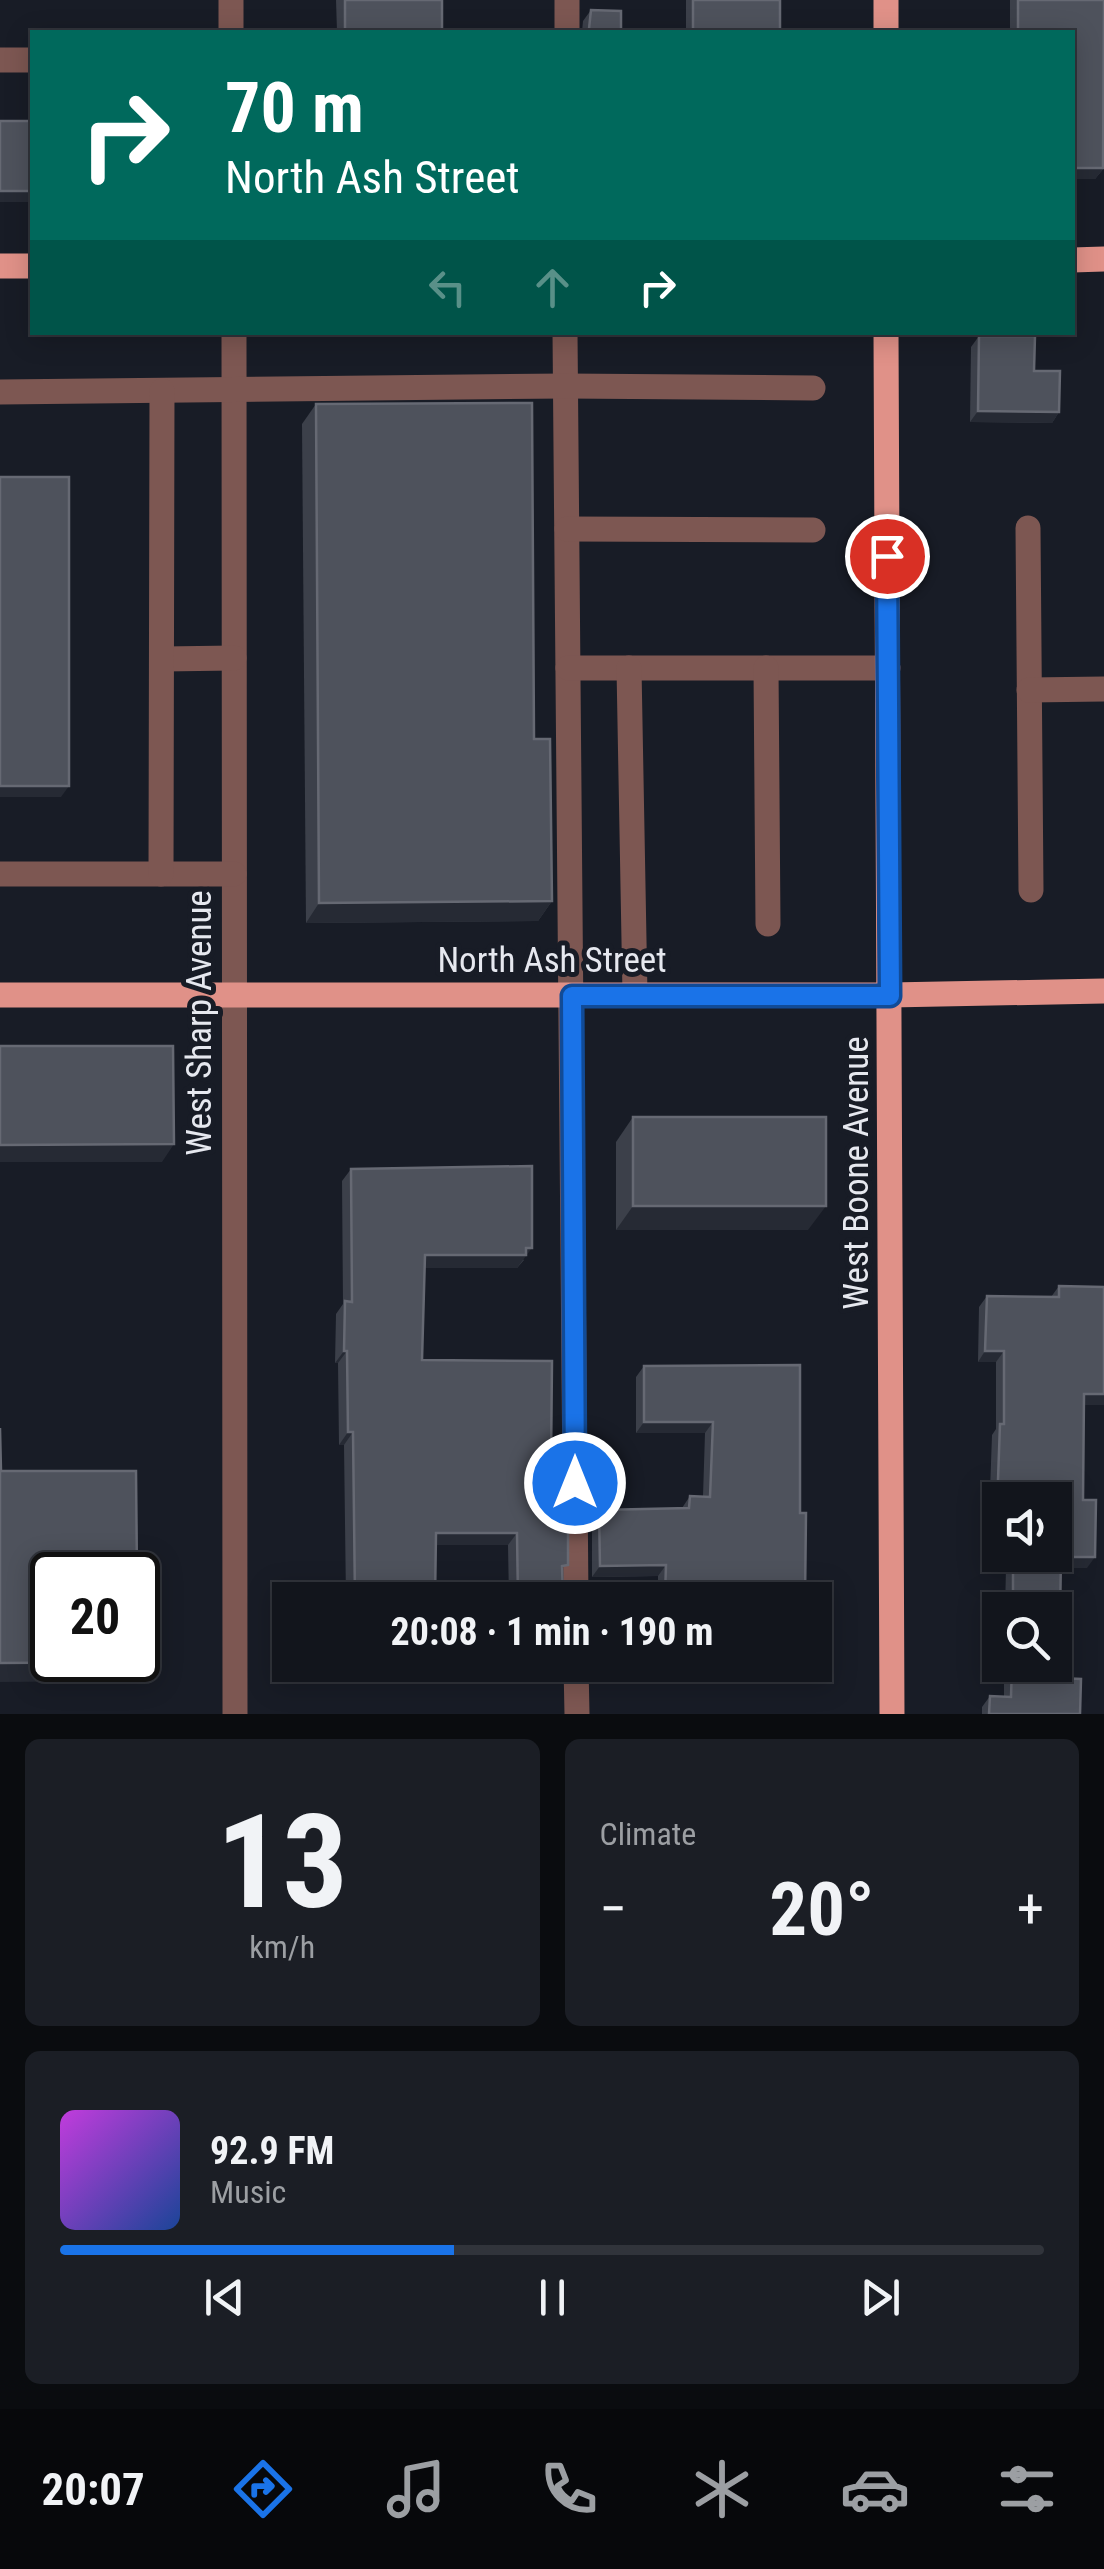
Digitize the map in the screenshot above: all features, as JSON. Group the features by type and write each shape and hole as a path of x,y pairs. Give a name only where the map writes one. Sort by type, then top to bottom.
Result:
{"main road":[{"path":"886,0 886,30"},
{"path":"1075,260 1104,259"},
{"path":"0,266 30,266"},
{"name":"West Boone Avenue","path":"886,335 892,1714"},
{"name":"North Ash Street","path":"0,996 890,996 1104,991"}],"street":[{"path":"232,0 232,30"},
{"path":"566,30 567,0"},
{"path":"0,60 30,60"},
{"name":"West Sharp Avenue","path":"234,335 236,1714"},
{"path":"565,335 576,1582"},
{"path":"0,392 566,386 814,388"},
{"path":"161,874 162,391"},
{"path":"1028,528 1032,890"},
{"path":"567,529 813,530"},
{"path":"163,659 234,658"},
{"path":"568,668 888,668"},
{"path":"629,668 635,996"},
{"path":"766,668 768,924"},
{"path":"1029,690 1104,689"},
{"path":"0,874 234,874"},
{"path":"576,1682 576,1714"}],"building":[{"path":"345,0 442,0 442,30 345,30"},
{"path":"693,0 780,0 780,30 693,30"},
{"path":"1018,0 1104,0 1103,168 1075,168 1075,30 1018,30"},
{"path":"591,10 621,11 621,30 588,30"},
{"path":"0,121 30,121 30,191 0,191"},
{"path":"979,336 1035,336 1034,371 1060,371 1059,412 978,411"},
{"path":"532,403 534,739 550,739 552,901 319,903 316,404"},
{"path":"0,477 69,477 69,786 0,786"},
{"path":"0,1046 173,1046 174,1144 0,1145"},
{"path":"633,1117 826,1117 826,1206 633,1206"},
{"path":"532,1166 532,1248 526,1248 526,1255 425,1255 422,1360 552,1361 551,1463 560,1463 561,1509 568,1509 568,1565 562,1566 562,1582 518,1582 517,1533 436,1533 435,1582 355,1582 353,1432 348,1432 344,1351 345,1301 352,1302 351,1169"},
{"path":"1059,1286 1104,1287 1104,1394 1084,1394 1083,1500 1096,1500 1095,1557 1072,1557 1072,1482 998,1482 1000,1424 1004,1424 1004,1351 985,1351 987,1296 1059,1297"},
{"path":"800,1365 800,1513 806,1513 805,1582 665,1582 666,1565 600,1566 599,1510 689,1508 690,1496 710,1497 713,1422 644,1422 644,1366"},
{"path":"0,1428 1,1471 136,1471 137,1552 30,1552 30,1663 0,1663"},
{"path":"1013,1572 1061,1572 1060,1592 1013,1592"},
{"path":"1081,1679 1080,1714 989,1714 990,1696 1011,1697 1011,1682"}],"route":[{"path":"575,1483 572,996 890,996 887,556"}]}
